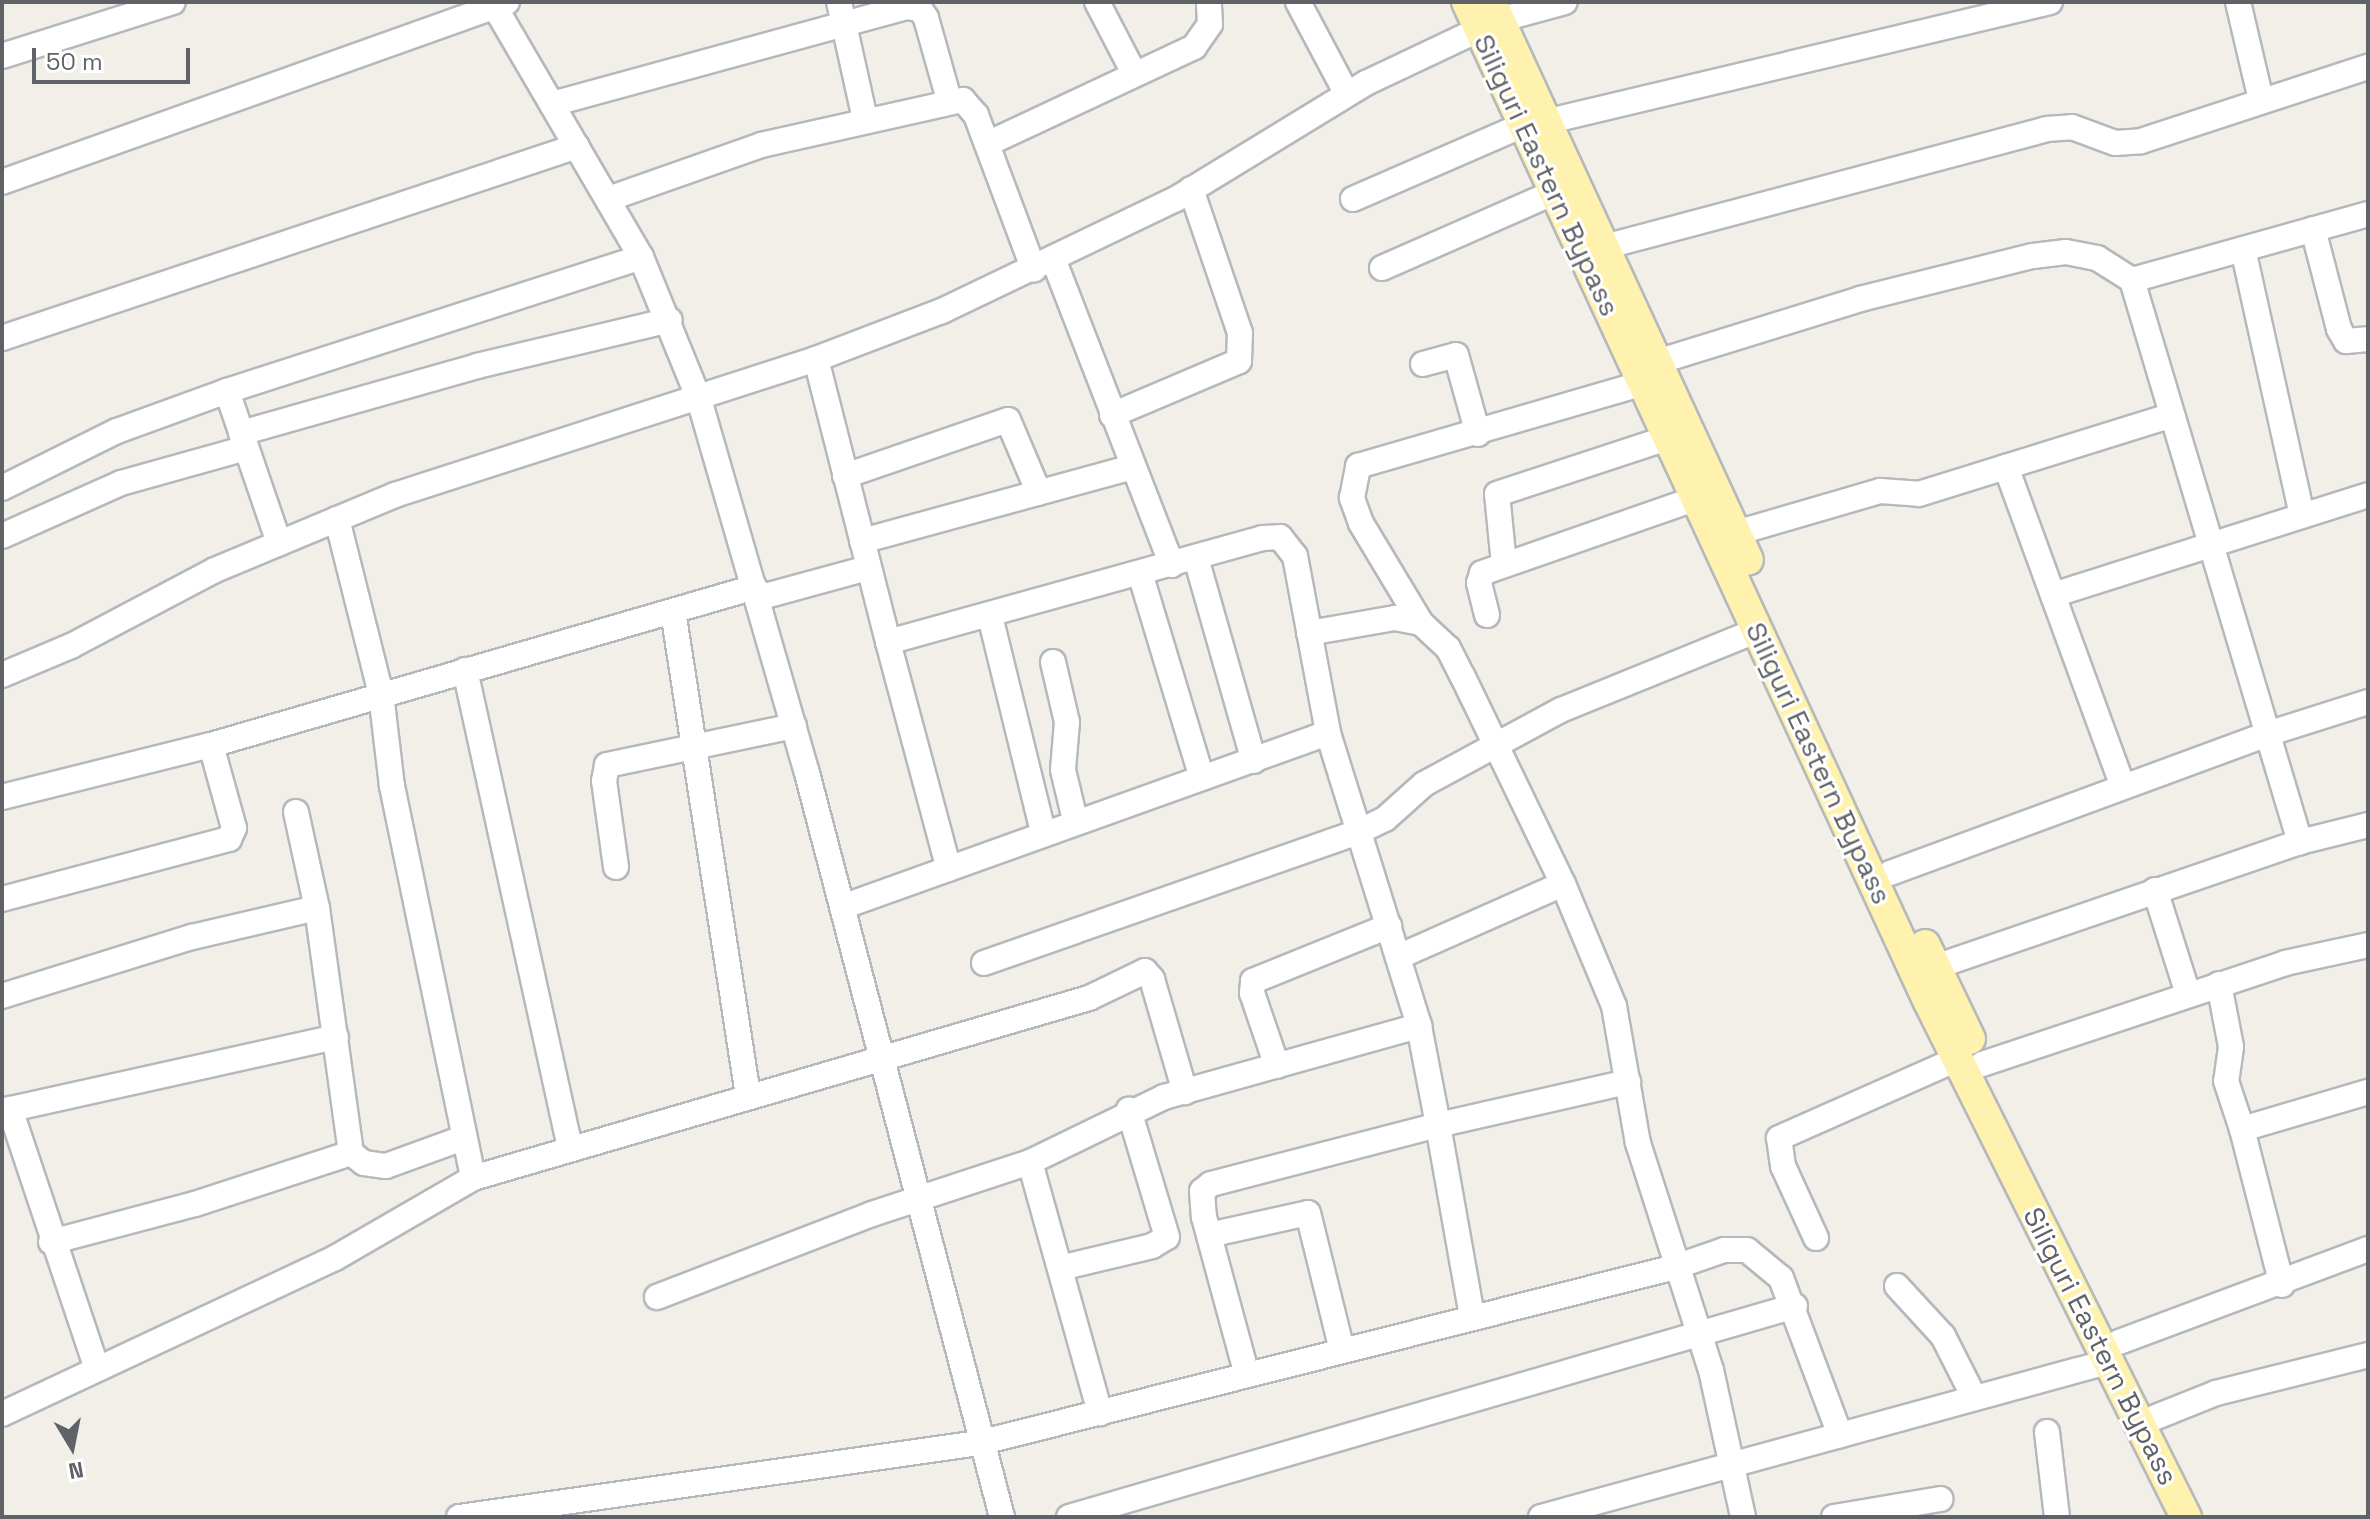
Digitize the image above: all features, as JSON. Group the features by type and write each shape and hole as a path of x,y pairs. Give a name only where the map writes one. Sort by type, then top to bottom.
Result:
{"main road":[{"name":"Siliguri Eastern Bypass","path":"1467,2 1490,17 1534,124 1555,192 1736,533 1935,967 1970,1061"},
{"name":"Siliguri Eastern Bypass","path":"1534,124 1604,247 1650,372 1670,437 1758,630 2115,1351 2186,1517"},
{"name":"Siliguri Eastern Bypass","path":"2115,1351 2156,1417 2206,1517"}],"street":[{"path":"2,56 173,2"},
{"path":"1097,2 1134,73"},
{"path":"987,144 1194,47 1210,24 1209,2"},
{"path":"1298,2 1347,94"},
{"path":"2,675 279,543 395,495 816,359 1044,266 1191,189 1347,94 1490,17 1565,2"},
{"path":"1353,199 1534,124 2050,2"},
{"path":"2238,2 2261,100"},
{"path":"2,182 498,3 552,104 641,257 670,320 699,399 794,726 920,1199 979,1443 1002,1517"},
{"path":"552,104 841,13 920,9 949,100"},
{"path":"841,13 865,119"},
{"path":"1604,247 2046,129 2072,127 2115,143 2141,141 2368,67"},
{"path":"608,199 761,145 949,100 970,104 1112,415 1172,565"},
{"path":"2,338 577,146"},
{"path":"1112,415 1239,361 1240,333 1191,189"},
{"path":"1382,268 1555,192"},
{"path":"2132,280 2368,214"},
{"path":"2313,229 2339,329 2346,341 2368,339"},
{"path":"2243,249 2302,516"},
{"path":"1743,1517 1734,1465 1699,1331 1675,1267 1641,1155 1614,1006 1563,884 1448,648 1421,623 1361,523 1352,482 1358,466 1371,459 1478,434 1860,299 2033,256 2066,252 2097,258 2132,280 2300,842"},
{"path":"2,488 117,431 227,391 641,257"},
{"path":"2,536 121,483 244,440 477,366 670,320"},
{"path":"1423,364 1456,355 1478,434"},
{"path":"816,359 868,568 949,869"},
{"path":"227,391 279,543"},
{"path":"1736,533 1880,491 1919,494 2172,415"},
{"path":"845,476 1008,420 1039,493"},
{"path":"1504,564 1497,494 1670,437"},
{"path":"862,541 1132,467"},
{"path":"2006,467 2123,786"},
{"path":"2053,595 2368,495"},
{"path":"1487,615 1479,583 1482,573 1697,498"},
{"path":"337,519 381,694 392,786 473,1178"},
{"path":"888,642 1263,538 1280,537 1289,543 1328,733 1356,833 1389,926 1419,1026 1472,1316"},
{"path":"1196,558 1254,761"},
{"path":"2,797 211,745 673,611 868,568"},
{"path":"1140,573 1202,778"},
{"path":"673,611 748,1095"},
{"path":"990,616 1043,831"},
{"path":"1309,633 1395,618 1421,623"},
{"path":"984,963 1356,833 1385,819 1424,784 1496,745 1632,678 1758,630"},
{"path":"1053,662 1067,722 1063,770 1075,820"},
{"path":"465,670 570,1146"},
{"path":"1890,873 2267,734 2368,702"},
{"path":"616,867 604,781 607,765 794,726"},
{"path":"842,907 1043,831 1254,761 1328,733"},
{"path":"2,899 229,839 234,828 211,745"},
{"path":"296,812 317,908 351,1153 364,1163 386,1166 463,1138"},
{"path":"1935,967 2300,842 2368,825"},
{"path":"1398,957 1563,884"},
{"path":"2155,890 2188,994"},
{"path":"2,996 192,937 317,908"},
{"path":"1277,1066 1252,993 1253,981 1389,926"},
{"path":"1816,1238 1783,1166 1779,1138 1970,1061 2219,984 2368,945"},
{"path":"2,1414 96,1366 335,1258 473,1178 570,1146 881,1060 1089,998 1145,971 1185,1092"},
{"path":"2219,984 2231,1047 2226,1081 2242,1129 2282,1285"},
{"path":"657,1297 920,1199 1030,1162 1129,1110 1419,1026"},
{"path":"96,1366 6,1110 336,1037"},
{"path":"1247,1375 1201,1202 1202,1191 1211,1184 1438,1125 1628,1082"},
{"path":"2242,1129 2368,1092"},
{"path":"1060,1268 1152,1246 1167,1237 1129,1110"},
{"path":"51,1242 195,1204 351,1153"},
{"path":"1030,1162 1100,1413"},
{"path":"1209,1235 1308,1213 1342,1350"},
{"path":"1541,1517 1974,1397 2115,1351 2368,1249"},
{"path":"459,1517 979,1443 1675,1267 1724,1250 1747,1250 1781,1278 1795,1306 1840,1435"},
{"path":"1897,1286 1943,1336 1974,1397"},
{"path":"1069,1517 1699,1331 1795,1306"},
{"path":"2156,1417 2216,1393 2368,1355"},
{"path":"2047,1432 2057,1517"},
{"path":"1834,1517 1940,1499"}]}
